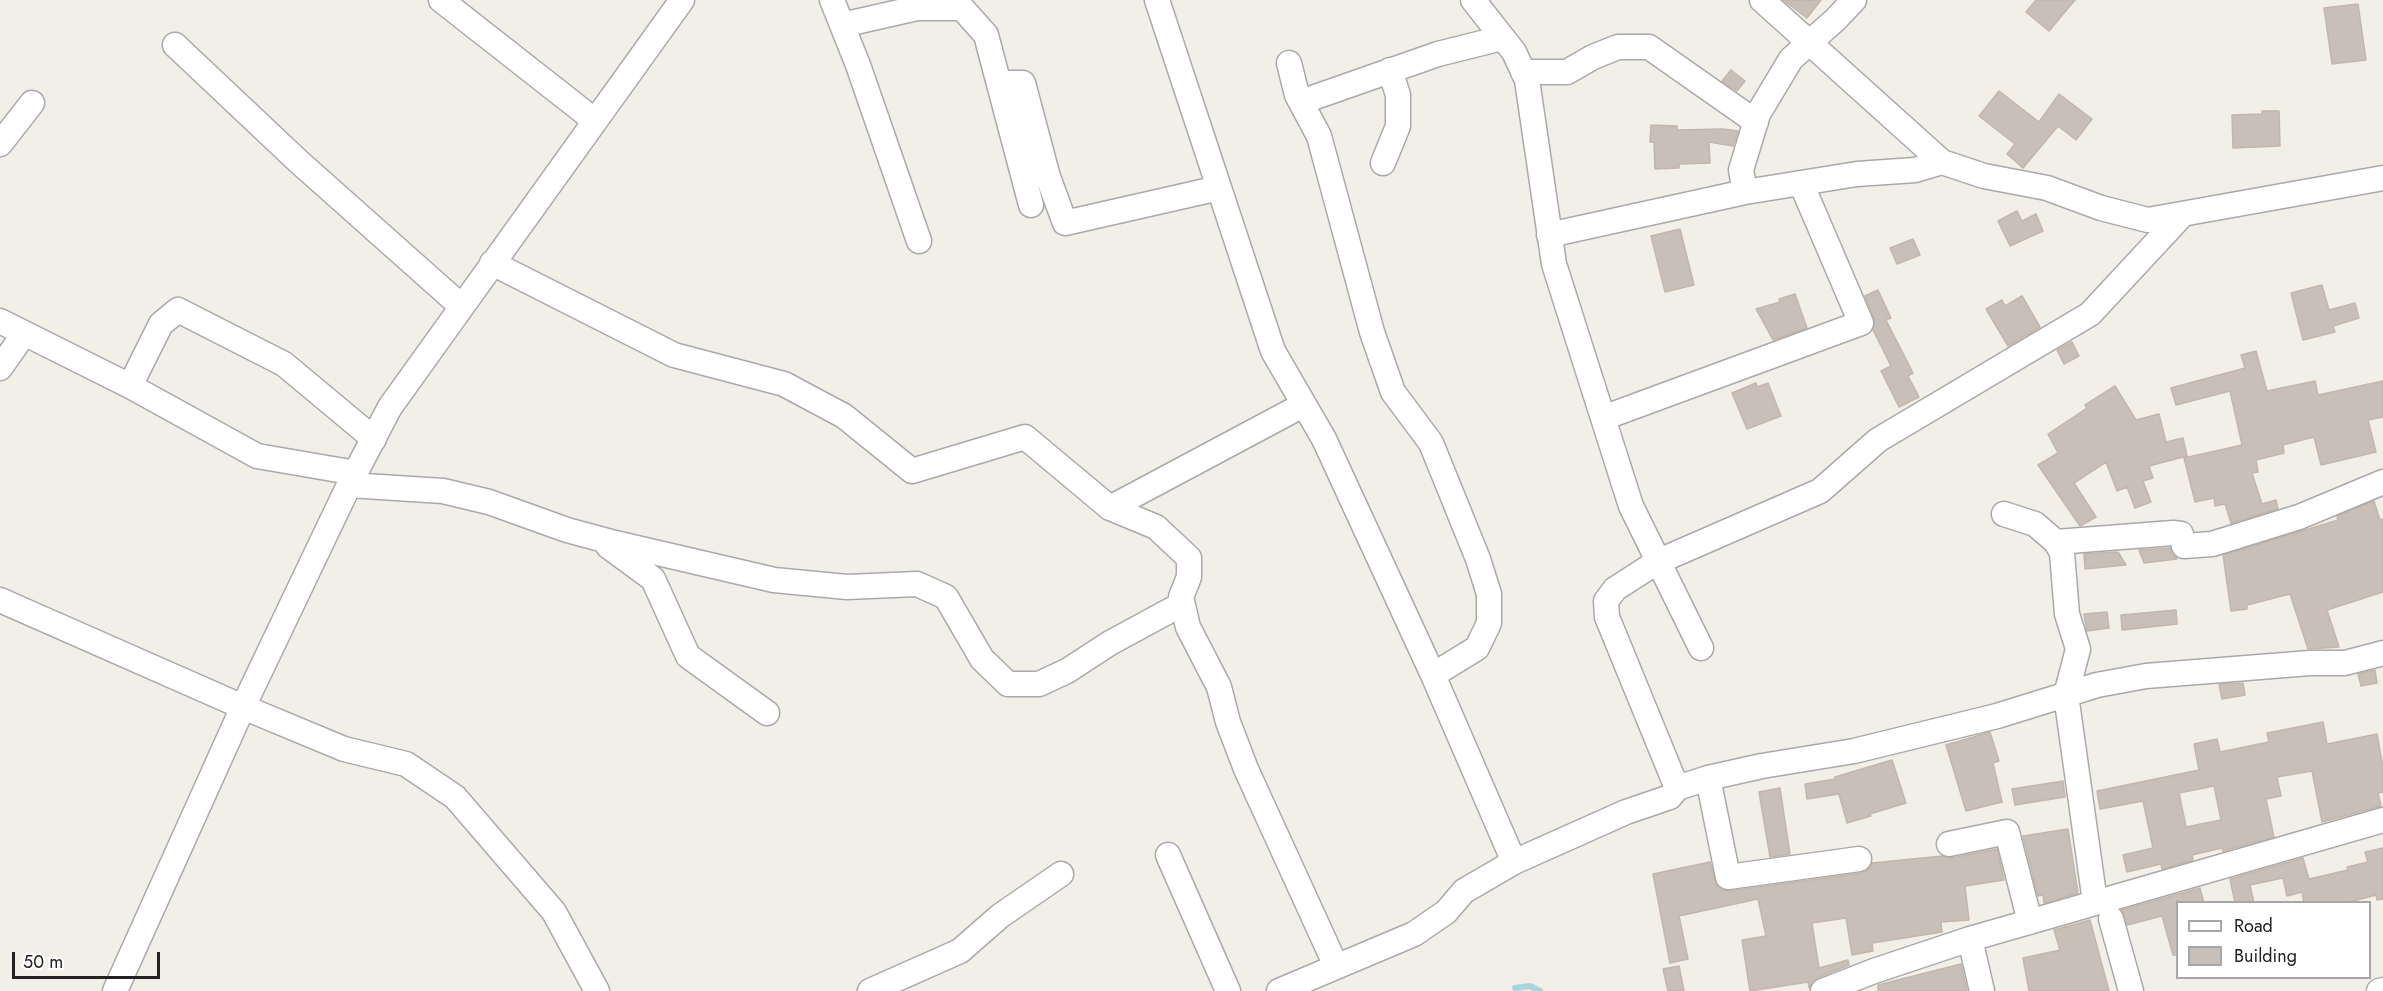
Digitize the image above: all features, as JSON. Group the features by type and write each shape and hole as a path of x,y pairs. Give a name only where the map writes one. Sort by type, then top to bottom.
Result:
{"street":[{"path":"441,0 594,120"},
{"path":"115,991 243,707 390,407 682,0"},
{"path":"832,0 858,65 919,241"},
{"path":"1157,0 1274,351 1324,439 1433,675 1514,862"},
{"path":"1473,0 1514,52 1527,80 1554,264 1631,506 1701,648"},
{"path":"1762,0 1942,162 1984,176 2047,188 2101,208 2148,220 2383,178"},
{"path":"1745,192 1741,170 1758,114 1791,59 1854,0"},
{"path":"842,25 919,4 962,8 986,35 1031,205"},
{"path":"1301,102 1438,54 1502,38"},
{"path":"176,45 298,161 461,306"},
{"path":"1523,72 1567,72 1593,57 1618,47 1649,47 1756,122"},
{"path":"1289,63 1301,102 1319,136 1372,332 1393,392 1431,443 1478,560 1489,594 1490,623 1477,648 1433,675"},
{"path":"1383,163 1398,126 1398,95 1390,70"},
{"path":"999,83 1023,83 1048,177 1065,223 1219,188"},
{"path":"0,144 32,103"},
{"path":"1549,235 1745,192 1857,174 1915,170 1942,162"},
{"path":"1603,418 1861,323 1801,183"},
{"path":"1677,788 1607,617 1606,601 1615,589 1657,562 1820,491 1878,440 2090,314 2183,214"},
{"path":"492,263 674,356 784,384 844,416 912,471 1025,437 1110,508 1156,527 1189,558 1189,577 1181,597 1188,627 1219,687 1228,722 1246,769 1336,966"},
{"path":"130,386 161,324 178,310 284,364 374,439"},
{"path":"0,321 130,386 257,456 353,479 443,491 489,502 567,530 774,580 847,587 917,584 946,597 960,625 982,659 1008,684 1039,684 1066,671 1110,643 1182,604"},
{"path":"0,368 24,334"},
{"path":"1110,508 1304,405"},
{"path":"2056,542 2173,533 2181,534 2184,546 2212,544 2299,517 2383,482"},
{"path":"2004,514 2035,524 2056,542 2062,554 2067,614 2078,648 2066,695 2103,910 2131,991"},
{"path":"598,538 653,579 688,656 766,713"},
{"path":"0,600 344,749 406,764 455,797 554,912 597,991"},
{"path":"1279,991 1414,934 1446,912 1464,891 1514,862 1626,812 1670,797 1677,788 1708,778 1762,766 1854,751 1997,716 2097,685 2146,676 2345,663 2383,653"},
{"path":"1708,778 1728,877 1859,859"},
{"path":"1823,991 1874,971 1970,939 2030,922 2103,910 2383,820"},
{"path":"1949,844 2007,832 2030,922"},
{"path":"1168,855 1228,991"},
{"path":"870,991 960,951 1000,916 1062,874"},
{"path":"1970,939 1982,991"}],"building":[{"path":"1783,0 1821,0 1807,18"},
{"path":"2036,0 2075,0 2049,31 2026,12"},
{"path":"2358,4 2366,60 2332,64 2324,8"},
{"path":"1731,70 1745,81 1737,91 1722,81"},
{"path":"1999,91 2039,122 2059,94 2092,119 2076,140 2058,126 2023,168 2007,154 2015,144 1979,116"},
{"path":"2262,111 2279,111 2280,146 2233,148 2232,115 2262,114"},
{"path":"1651,125 1677,126 1677,130 1738,131 1733,146 1709,142 1710,163 1679,164 1679,168 1655,169 1654,142 1650,142"},
{"path":"2017,211 2022,221 2036,214 2043,231 2010,246 1998,221"},
{"path":"1680,229 1694,285 1665,292 1651,236"},
{"path":"1913,239 1920,255 1897,264 1890,248"},
{"path":"2322,285 2329,310 2355,303 2359,318 2333,326 2335,332 2303,340 2291,293"},
{"path":"1878,290 1891,318 1886,320 1913,373 1908,376 1919,397 1899,407 1881,371 1891,366 1873,330 1874,318 1865,296"},
{"path":"1795,294 1807,328 1773,340 1756,309 1780,302 1779,299"},
{"path":"2022,296 2040,327 2008,346 1986,309 2002,300 2005,306"},
{"path":"2072,342 2079,356 2064,364 2057,350"},
{"path":"2256,351 2267,391 2315,381 2318,395 2383,381 2383,417 2368,420 2376,452 2321,465 2314,437 2283,445 2284,453 2256,460 2258,472 2252,473 2262,504 2276,500 2278,509 2231,523 2225,504 2215,506 2214,498 2195,502 2184,458 2242,445 2230,391 2176,405 2171,388 2245,368 2241,355"},
{"path":"1756,383 1757,387 1768,383 1781,416 1747,429 1732,393"},
{"path":"2115,386 2136,420 2159,414 2166,442 2183,438 2187,456 2149,466 2153,478 2143,481 2151,502 2135,508 2127,487 2117,491 2106,462 2074,483 2096,517 2080,526 2038,465 2058,453 2048,434 2087,408 2085,405"},
{"path":"2374,501 2380,520 2383,519 2383,592 2327,610 2339,647 2308,649 2290,594 2247,605 2247,609 2231,611 2223,555 2338,520 2337,516"},
{"path":"2170,548 2177,559 2144,563 2139,550"},
{"path":"2118,552 2126,565 2085,569 2084,554"},
{"path":"2176,610 2177,624 2122,630 2121,615"},
{"path":"2107,612 2109,628 2087,631 2084,614"},
{"path":"2375,670 2377,683 2361,686 2358,674"},
{"path":"2243,683 2245,695 2222,699 2219,684"},
{"path":"2323,722 2327,744 2377,734 2383,767 2383,792 2378,793 2381,806 2322,822 2312,771 2277,777 2281,796 2266,799 2274,837 2223,851 2222,848 2192,855 2193,860 2162,869 2161,864 2127,872 2123,855 2153,848 2143,801 2100,809 2097,791 2199,770 2194,744 2217,739 2220,752 2269,742 2267,733","holes":["2214,786 2221,820 2186,827 2179,793"]},
{"path":"1990,732 1999,761 1993,763 2002,802 1966,811 1946,745"},
{"path":"1892,760 1906,803 1847,823 1839,794 1807,799 1805,784 1835,779 1835,777"},
{"path":"2063,781 2065,797 2015,805 2012,789"},
{"path":"1780,788 1790,854 1770,857 1759,792"},
{"path":"2068,829 2078,893 2044,903 2043,895 2038,896 2023,836"},
{"path":"2383,848 2383,899 2377,900 2376,895 2354,901 2304,901 2302,892 2287,896 2283,878 2250,885 2254,901 2235,901 2230,879 2303,858 2309,879 2348,870 2347,867 2368,862 2365,852"},
{"path":"1997,849 2004,880 1965,886 1969,920 1941,922 1942,932 1872,943 1873,951 1852,955 1846,918 1812,923 1819,968 1848,960 1849,965 1817,978 1809,988 1808,982 1750,991 1742,940 1766,936 1758,899 1679,916 1688,959 1670,963 1653,874 1710,862 1717,886 1722,890 1730,891 1861,873 1868,870 1872,863 1942,856 1952,858"},
{"path":"2200,888 2203,901 2176,901 2176,955 2173,955 2162,916 2127,925 2122,910"},
{"path":"2090,920 2109,991 2029,991 2023,958 2060,950 2054,930"},
{"path":"1961,964 1967,991 1878,991 1878,985"},
{"path":"1679,966 1684,991 1668,991 1663,969"}],"waterway":[{"path":"1515,988 1530,986 1540,991"}]}
